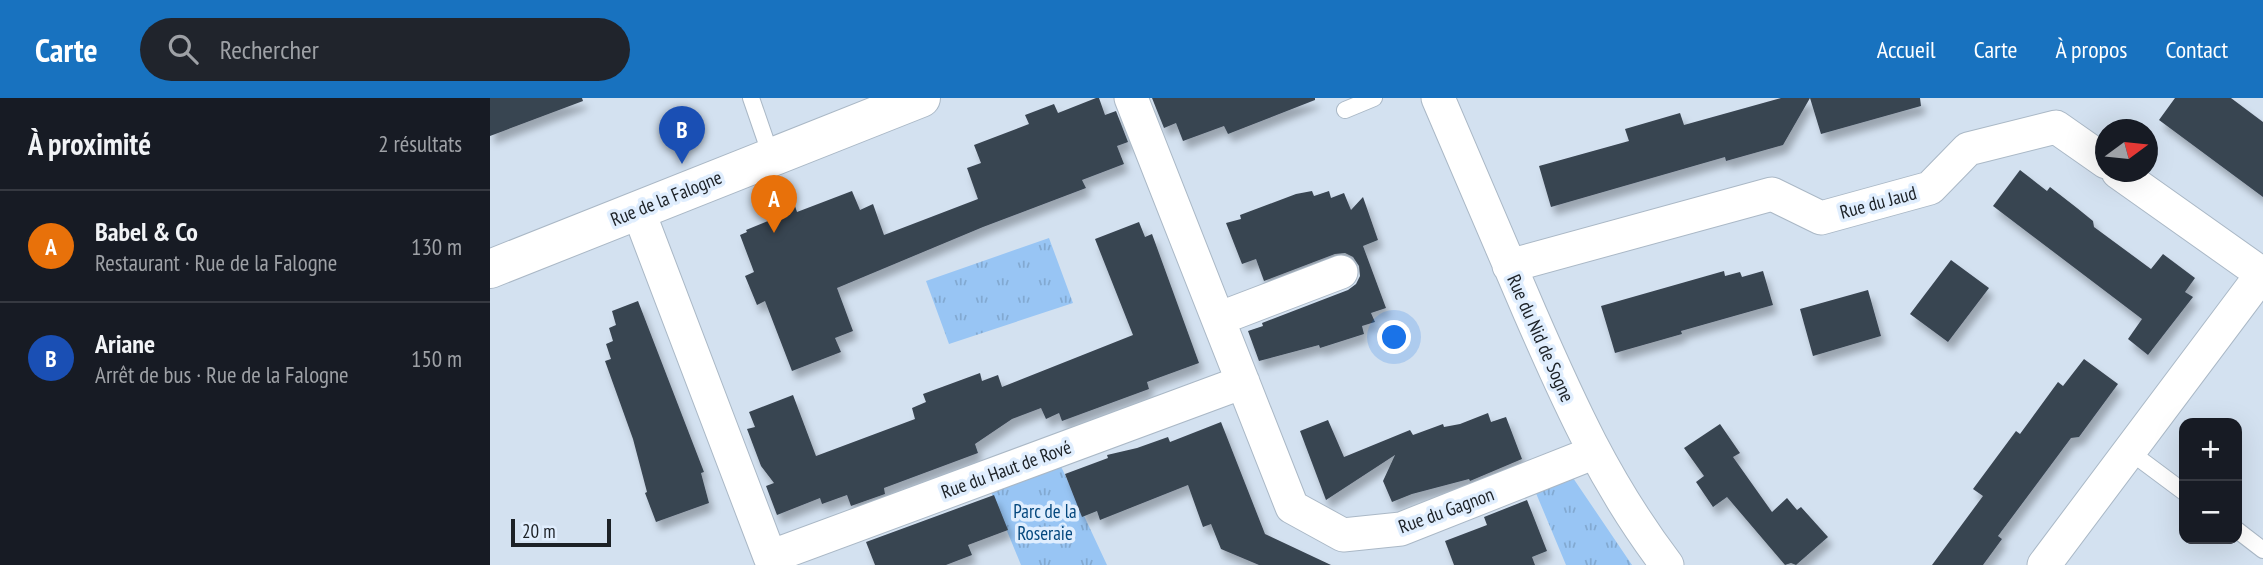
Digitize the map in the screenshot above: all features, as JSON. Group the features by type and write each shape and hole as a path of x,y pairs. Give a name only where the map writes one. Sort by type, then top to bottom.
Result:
{"street":[{"name":"Rue de la Falogne","path":"490,268 921,98"},
{"name":"Rue du Gagnon","path":"1131,98 1292,507 1343,536 1402,529 1593,453"},
{"name":"Rue du Nid de Sogne","path":"1438,98 1509,266 1593,453 1636,524 1667,565"},
{"name":"Rue du Jaud","path":"1509,266 1772,194 1821,218 1930,188 1968,149 2056,127 2095,155"},
{"path":"2044,565 2263,273 2132,182"},
{"name":"Rue du Haut de Rové","path":"638,210 767,561 1243,382"},
{"path":"1218,319 1341,272"}],"lane":[{"path":"751,98 771,156"},
{"path":"1345,110 1374,98"},
{"path":"2129,451 2179,488"},
{"path":"2242,534 2263,550"}],"green space":[{"path":"1049,238 1073,303 949,344 926,281"},
{"name":"Parc de la Roseraie","path":"1058,460 1107,565 1021,565 991,492"},
{"path":"1569,472 1632,565 1566,565 1533,486"}],"building":[{"path":"490,98 582,98 583,101 490,136"},
{"path":"1099,98 1105,115 1116,111 1128,142 1117,146 1124,164 1082,180 1086,188 983,227 837,288 853,331 835,338 841,352 792,371 765,301 757,305 745,276 754,272 740,235 768,221 765,215 794,203 797,212 852,191 860,210 873,204 884,235 978,199 967,168 981,163 974,145 1029,124 1025,115 1054,104 1058,113"},
{"path":"1152,98 1315,100 1228,134 1224,126 1183,141 1176,123 1164,128"},
{"path":"1781,98 1810,98 1783,145 1726,161 1725,157 1551,207 1539,166 1629,141 1625,129 1680,113 1684,125"},
{"path":"1810,98 1920,98 1921,106 1821,134"},
{"path":"2175,98 2231,98 2263,122 2263,197 2159,120"},
{"path":"2020,170 2047,191 2050,187 2093,221 2094,227 2151,269 2163,254 2195,278 2185,292 2193,297 2148,355 2128,339 2142,319 1993,206"},
{"path":"1312,191 1314,196 1329,191 1331,198 1344,193 1351,210 1363,197 1378,240 1363,246 1386,308 1371,313 1375,322 1362,326 1364,334 1320,348 1319,345 1259,361 1248,331 1348,290 1356,284 1360,276 1359,266 1353,257 1345,253 1335,254 1264,281 1256,259 1242,264 1226,223 1296,194"},
{"path":"1139,222 1145,237 1152,234 1199,363 1147,382 1149,389 1062,421 1059,413 1046,419 1041,408 1012,419 975,444 978,453 884,488 885,494 851,506 847,495 822,504 820,498 777,515 766,486 774,483 761,466 747,429 755,427 749,412 793,395 816,456 915,419 912,408 926,402 923,394 980,373 982,381 998,375 1002,387 1133,335 1095,239"},
{"path":"1951,260 1989,288 1948,342 1910,314"},
{"path":"1724,271 1725,276 1740,272 1742,277 1763,271 1773,305 1615,353 1601,306"},
{"path":"1868,290 1881,336 1813,356 1800,309"},
{"path":"638,301 704,472 701,473 709,503 656,522 645,493 647,492 633,439 605,361 611,359 606,344 613,341 609,328 616,325 612,311"},
{"path":"2084,359 2118,384 2079,437 2071,438 1998,536 2002,539 1983,565 1932,565 1983,496 1973,489 2016,431 2020,434 2058,382 2063,386"},
{"path":"1488,413 1491,422 1506,417 1522,459 1470,481 1469,479 1412,494 1392,502 1383,481 1395,455 1326,500 1300,431 1328,420 1344,457 1410,430 1413,435 1443,424 1444,427 1460,424"},
{"path":"1221,422 1265,534 1331,565 1259,565 1221,549 1211,524 1203,527 1188,485 1100,520 1097,511 1082,517 1065,474 1108,458 1107,455 1168,437 1170,442"},
{"path":"1720,424 1740,453 1733,457 1772,512 1787,498 1797,510 1801,507 1828,537 1796,565 1785,565 1727,497 1713,507 1696,482 1704,476 1684,448"},
{"path":"994,495 1008,530 968,545 972,555 946,565 875,565 866,542"},
{"path":"1527,500 1547,551 1532,557 1535,565 1454,565 1445,541 1487,525 1484,517"}],"place":[{"name":"Ariane","path":"682,164"},
{"name":"Babel & Co","path":"774,233"}]}
